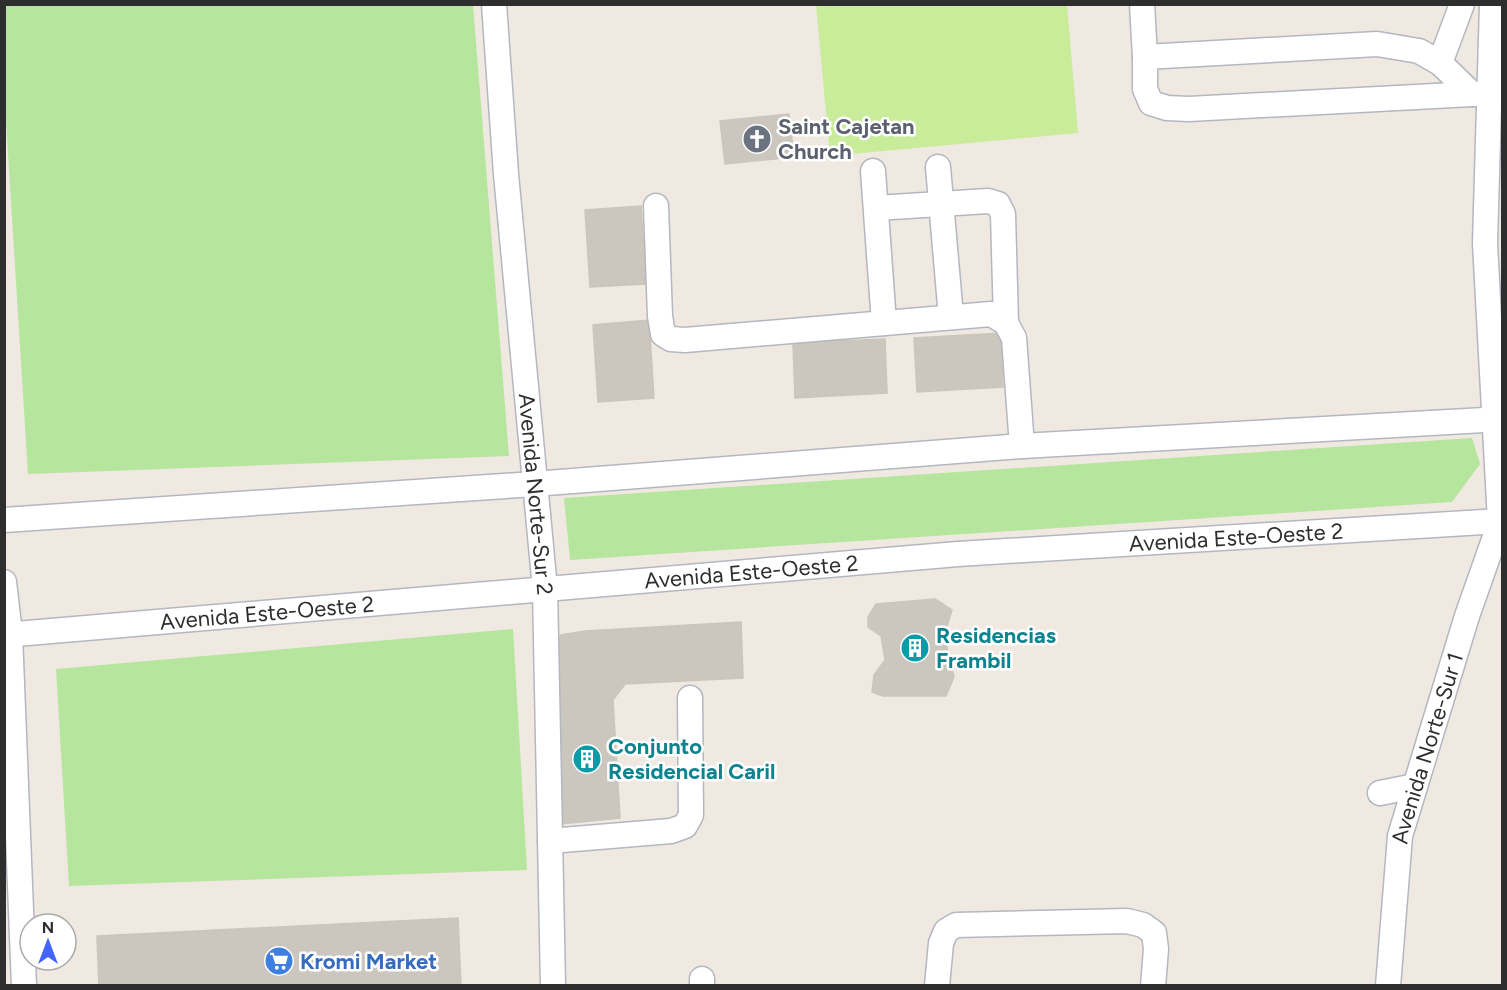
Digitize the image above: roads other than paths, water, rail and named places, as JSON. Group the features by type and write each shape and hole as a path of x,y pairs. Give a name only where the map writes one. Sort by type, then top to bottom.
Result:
{"street":[{"name":"Avenida Norte-Sur 2","path":"494,4 506,174 545,589 553,986"},
{"path":"1142,4 1145,89 1151,103 1167,108 1189,109 1481,94"},
{"path":"1440,63 1462,4"},
{"path":"1492,4 1481,94 1485,243 1498,420 1501,519"},
{"path":"1145,57 1377,44 1419,51 1440,63 1481,94"},
{"path":"938,167 951,317"},
{"path":"873,171 884,323"},
{"path":"876,208 988,201 998,204 1004,214 1006,323 1014,338 1022,446"},
{"path":"656,206 660,316 663,334 671,339 685,340 991,314 1006,323"},
{"path":"4,520 534,484 1022,446 1498,420"},
{"name":"Avenida Este-Oeste 2","path":"7,634 958,554 1501,519"},
{"name":"Avenida Norte-Sur 1","path":"1388,986 1400,836 1467,616 1501,519"},
{"path":"4,582 13,906 24,986"},
{"path":"550,841 671,831 685,826 691,815 690,698"},
{"path":"1380,793 1415,786"},
{"path":"937,986 941,943 946,931 956,925 1127,921 1143,925 1154,933 1156,949 1153,986"}],"place":[{"name":"Saint Cajetan Church","path":"757,139"},
{"name":"Residencias Frambil","path":"915,648"},
{"name":"Conjunto Residencial Caril","path":"587,759"},
{"name":"Kromi Market","path":"279,961"}]}
